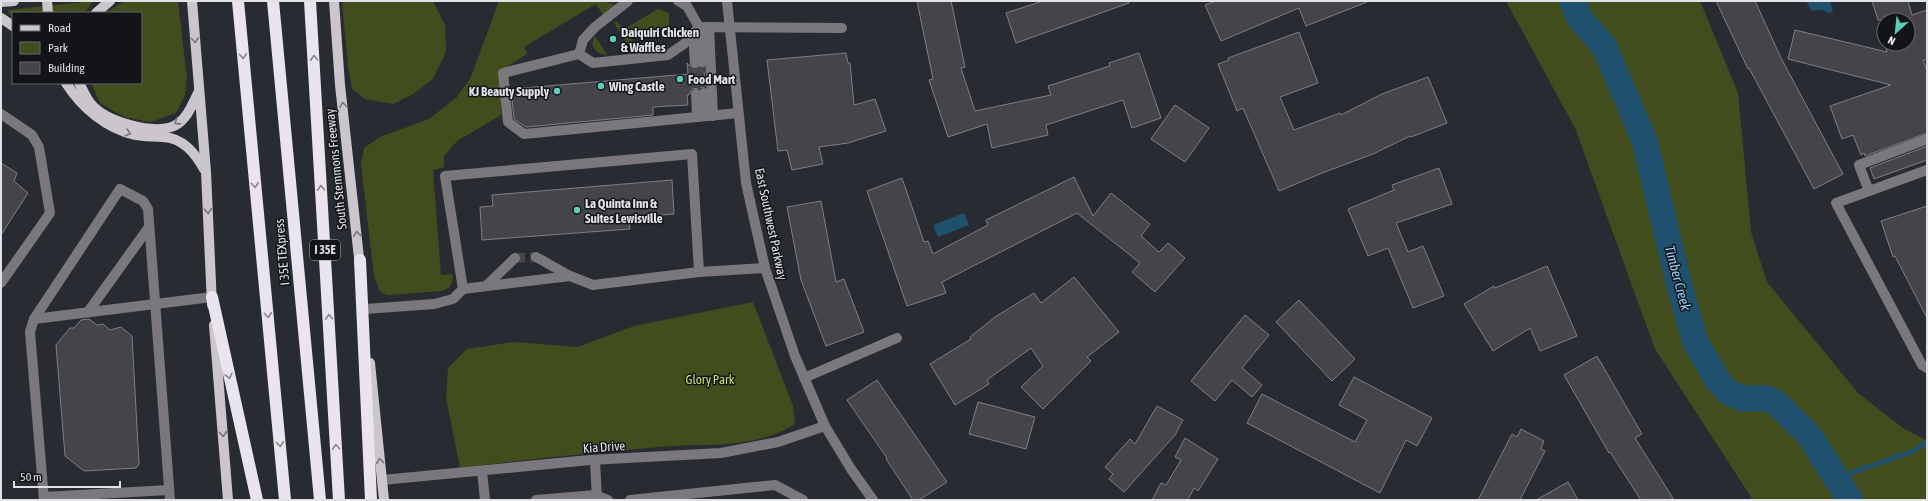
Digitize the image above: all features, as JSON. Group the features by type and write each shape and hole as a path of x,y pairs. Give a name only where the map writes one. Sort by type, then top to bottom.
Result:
{"highway":[{"path":"238,1 285,500"},
{"name":"I 35E TEXpress","path":"273,1 320,500"},
{"name":"South Stemmons Freeway","path":"310,1 339,500"},
{"path":"360,260 371,500"},
{"path":"212,297 257,500"}],"main road":[{"path":"1,2 14,1"},
{"path":"47,1 48,12"},
{"path":"97,12 110,1"},
{"path":"192,1 206,172 212,297 228,500"},
{"name":"South Stemmons Freeway","path":"334,1 340,85 360,260 384,500"},
{"path":"1,18 12,25"},
{"path":"67,84 89,111 121,131 137,136 165,137 178,140 197,156 206,172"},
{"path":"80,84 92,105 103,114 116,121 147,128 174,126 182,120 199,91"}],"street":[{"path":"579,54 583,40 628,1"},
{"path":"678,1 687,6 701,29 705,117"},
{"name":"East Southwest Parkway","path":"727,1 746,183 765,268 794,356 825,426 851,469 873,500"},
{"path":"738,113 524,134 508,122 503,73 579,54 593,62 668,55 684,44 701,29 842,28"},
{"path":"698,62 701,29"},
{"path":"700,94 705,117"},
{"path":"1,114 32,136 39,147 50,213 2,279"},
{"path":"1869,191 1859,165 1927,139"},
{"path":"463,289 445,176 692,154 699,272"},
{"path":"1927,170 1836,202 1922,366 1927,368"},
{"path":"120,189 143,201 148,209 154,304 169,495 44,498 30,332 34,319 120,189"},
{"path":"88,312 149,227"},
{"path":"536,257 570,276 593,285 699,272 765,268"},
{"path":"486,286 515,258"},
{"path":"365,309 434,304 453,299 463,289 570,276"},
{"path":"34,319 212,297"},
{"path":"804,378 897,338"},
{"name":"Kia Drive","path":"382,480 599,460 721,453 778,442 825,426"},
{"path":"596,497 599,460"},
{"path":"482,471 485,500"},
{"path":"630,500 775,485 803,500"},
{"path":"536,500 596,497 608,500"}],"green space":[{"path":"94,1 85,12 12,12 12,16 9,14 8,10"},
{"path":"125,1 178,1 187,79 185,95 176,113 151,122 124,117 100,103 91,84 142,84 142,12 107,12"},
{"path":"342,1 433,1 445,25 446,52 433,79 413,94 393,104 365,99 352,89 348,66"},
{"path":"499,1 602,1 614,4 614,8 603,15 596,4 524,47 527,54 503,69 501,115 457,141 444,156 444,167 433,170 441,275 452,274 451,286 441,291 388,295 380,292 374,276 361,164 364,148 380,137 429,119 457,97 471,77"},
{"path":"1506,1 1700,1 1738,93 1751,232 1767,282 1858,393 1903,428 1927,441 1927,500 1753,500 1655,349 1575,128"},
{"path":"658,9 669,13 669,31 632,35 631,47 629,46 614,23 617,21 623,30"},
{"path":"595,36 607,55 597,52 594,48 592,43"},
{"name":"Glory Park","path":"753,302 793,406 795,424 780,432 747,442 634,449 460,468 446,398 448,368 467,349 514,342 578,347 634,326"}],"water":[{"path":"1806,1 1830,1 1833,12 1828,13 1824,10 1812,11"},
{"path":"964,213 969,225 938,237 933,225"}],"building":[{"path":"917,1 951,1 965,67 961,68 975,111 1051,95 1048,86 1110,66 1109,63 1139,53 1161,118 1132,128 1123,100 1046,125 1048,135 992,148 987,124 948,137 929,80 933,79"},
{"path":"1043,1 1129,1 1129,3 1016,43 1006,13"},
{"path":"1216,1 1367,2 1306,26 1299,8 1221,41 1205,5"},
{"path":"1716,1 1755,1 1781,58 1843,174 1814,189 1749,68 1748,69"},
{"path":"1872,1 1908,1 1911,12 1876,12 1876,14"},
{"path":"1927,10 1927,60 1923,60 1927,71 1927,133 1865,156 1864,153 1861,155 1853,135 1842,139 1830,106 1891,85 1788,59 1795,30 1876,49 1876,52 1916,52 1916,14"},
{"path":"1299,32 1318,83 1280,97 1294,130 1340,113 1341,115 1382,94 1428,77 1447,123 1411,137 1410,136 1373,154 1279,191 1243,108 1237,111 1218,64 1229,60 1228,58"},
{"path":"846,53 848,63 850,63 854,105 875,99 886,131 848,143 819,147 823,164 792,170 787,150 778,151 767,60"},
{"path":"687,63 693,69 704,68 705,87 692,89 689,95 687,95 688,105 653,107 653,115 526,127 514,119 511,89 688,74"},
{"path":"1175,105 1209,128 1185,162 1151,139"},
{"path":"1927,146 1927,160 1874,179 1870,168"},
{"path":"1,163 17,173 14,181 28,193 1,235"},
{"path":"1439,168 1452,204 1396,223 1408,252 1423,246 1444,296 1413,308 1388,248 1368,256 1348,209 1394,190 1392,185"},
{"path":"1074,177 1093,216 1111,193 1150,224 1141,236 1159,252 1168,243 1185,258 1155,292 1132,272 1140,263 1077,213 942,282 946,293 907,306 867,191 902,178 924,242 928,241 933,254 988,225 986,220"},
{"name":"La Quinta Inn & Suites Lewisville","path":"672,180 674,214 661,215 662,219 629,222 630,229 482,240 480,207 493,206 492,195"},
{"path":"821,201 836,282 844,279 864,332 826,346 801,280 787,207"},
{"path":"1927,206 1927,318 1895,256 1893,257 1881,221"},
{"path":"1547,266 1577,336 1540,351 1530,328 1493,351 1464,304 1494,286 1495,288"},
{"path":"1074,277 1119,332 1087,357 1091,361 1043,409 1021,387 1043,366 1031,348 987,380 989,384 955,405 930,364 971,339 970,337 995,317 1034,293 1041,303"},
{"path":"1299,300 1355,359 1332,381 1276,322"},
{"path":"1245,315 1269,335 1242,368 1262,385 1252,397 1232,380 1215,401 1191,381"},
{"path":"89,319 97,325 103,324 110,330 121,327 132,336 139,464 136,468 84,471 65,456 56,345 70,328 74,328 81,320"},
{"path":"1597,356 1642,434 1635,438 1674,500 1641,500 1610,452 1609,453 1564,375"},
{"path":"1354,377 1432,418 1417,446 1406,440 1380,493 1247,423 1262,394 1355,442 1367,420 1339,405"},
{"path":"877,380 947,482 919,500 913,500 886,459 887,458 847,400"},
{"path":"978,402 1035,417 1026,449 969,434"},
{"path":"1157,406 1183,420 1175,435 1124,492 1109,479 1113,474 1105,467 1130,439 1135,444"},
{"path":"1521,429 1544,441 1541,449 1545,451 1520,500 1478,500 1512,434 1517,437"},
{"path":"1185,438 1218,459 1198,491 1194,488 1188,500 1152,500 1161,483 1166,485 1181,460 1175,457"},
{"path":"1568,482 1578,500 1536,500"}],"waterway":[{"name":"Timber Creek","path":"1572,1 1580,19 1604,46 1645,142 1679,284 1695,341 1718,381 1728,392 1743,399 1765,398 1775,402 1809,435 1850,500"},
{"path":"1836,478 1911,452 1927,442"}],"tunnel":[{"path":"702,62 704,93"},
{"path":"695,63 696,94"},
{"path":"515,258 536,257"}],"place":[{"name":"Daiquiri Chicken & Waffles","path":"613,39"},
{"name":"Food Mart","path":"680,79"},
{"name":"Wing Castle","path":"601,86"},
{"name":"KJ Beauty Supply","path":"557,91"},
{"name":"La Quinta Inn & Suites Lewisville","path":"577,210"}]}
